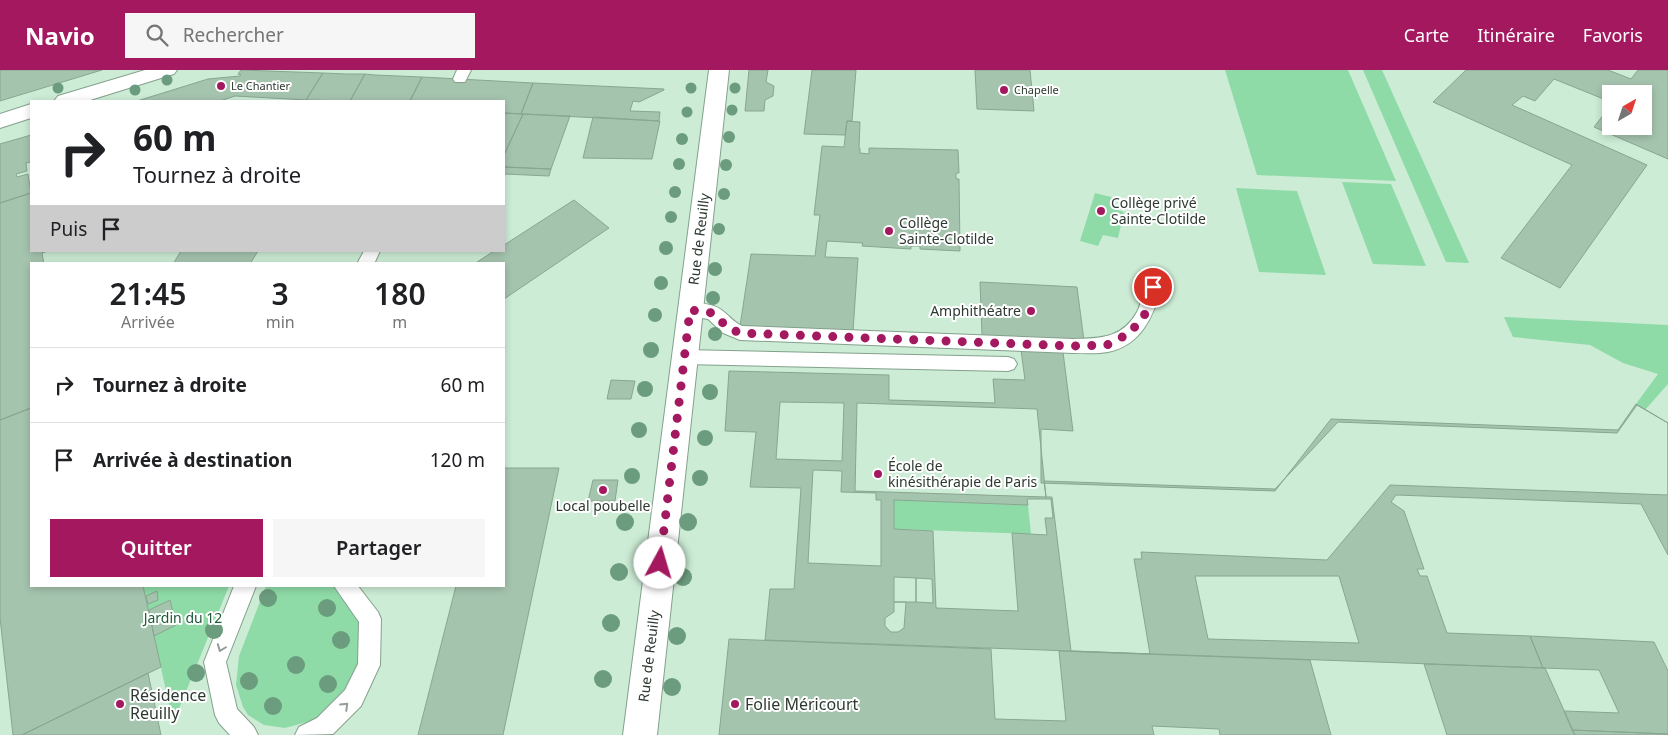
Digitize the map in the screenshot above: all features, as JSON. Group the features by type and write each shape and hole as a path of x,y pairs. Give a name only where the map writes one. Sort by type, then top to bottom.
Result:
{"street":[{"path":"68,100 167,70"},
{"name":"Rue de Reuilly","path":"640,735 719,70"},
{"path":"0,121 30,112"}],"lane":[{"path":"690,310 713,313 728,328 740,333 1073,346 1107,345 1130,333 1145,314 1153,287"},
{"path":"684,357 1008,364"},
{"path":"245,587 215,662 227,715 246,735"},
{"path":"306,735 325,726 353,698 370,664 370,619 346,587"}],"green space":[{"path":"1225,70 1348,70 1396,181 1257,175"},
{"path":"1363,70 1382,70 1469,263 1446,262"},
{"path":"1342,182 1391,184 1426,266 1373,264"},
{"path":"1236,188 1297,191 1326,275 1259,272"},
{"path":"1095,193 1115,198 1111,208 1124,212 1118,238 1103,235 1098,246 1080,241"},
{"path":"1504,317 1668,325 1668,384 1645,410 1636,404 1658,374 1623,363 1590,345 1513,337"},
{"path":"894,500 1028,505 1031,534 894,529"},
{"name":"Jardin du 12","path":"143,587 229,587 176,716 172,718"},
{"path":"266,587 334,587 359,618 363,652 349,691 314,720 285,728 264,725 248,715 243,707 236,685 239,656"}],"building":[{"path":"0,70 102,70 0,101"},
{"path":"241,70 323,73 306,100 235,96 223,100 140,100 208,79 241,75 238,74"},
{"path":"749,70 768,70 766,82 774,86 773,96 765,100 764,111 745,111"},
{"path":"812,70 856,70 852,121 847,121 845,135 804,134"},
{"name":"Chapelle","path":"975,70 1030,70 1034,111 977,109"},
{"path":"1466,70 1608,70 1631,79 1638,70 1668,70 1668,159 1612,135 1652,135 1652,85 1602,85 1602,98 1554,79 1535,101 1523,96 1512,105 1647,165 1560,288 1501,258 1572,165 1433,102"},
{"path":"323,73 365,74 351,100 306,100"},
{"path":"365,74 422,77 410,100 351,100"},
{"path":"422,77 533,83 521,114 505,113 505,100 410,100"},
{"path":"533,83 664,89 639,102 633,101 630,111 660,112 659,121 521,114"},
{"path":"505,113 523,114 505,153"},
{"path":"523,114 570,116 551,169 505,167 505,153"},
{"path":"593,117 660,121 652,159 583,158"},
{"path":"1602,117 1602,130 1594,127"},
{"name":"Collège Sainte-Clotilde","path":"847,121 860,122 860,153 869,154 869,148 958,150 959,173 956,173 956,179 959,179 960,251 920,249 920,246 911,246 911,249 862,246 863,243 827,241 825,257 858,258 853,331 740,326 751,254 815,256 820,215 814,215 822,146 844,147"},
{"path":"30,135 30,162 26,163 27,171 16,174 17,177 28,174 30,193 0,203 0,144"},
{"path":"505,167 551,169 549,176 505,174"},
{"path":"30,193 30,252 45,252 42,253 44,262 30,262 30,408 0,420 0,203"},
{"path":"574,200 609,228 505,298 505,262 477,262 492,252 505,252 505,244"},
{"path":"180,252 257,252 251,262 174,262"},
{"name":"Amphithéatre","path":"980,282 1077,287 1084,341 982,335"},
{"path":"1021,350 1063,352 1073,431 1041,429 1041,483 1275,491 1331,419 1618,430 1636,404 1668,423 1668,555 1641,504 1396,495 1391,502 1404,511 1424,569 1417,569 1420,576 1427,576 1447,633 1530,636 1543,668 765,640 770,589 794,589 801,488 750,487 756,432 725,431 729,371 889,375 889,400 995,403 993,379 1025,380","holes":["780,402 844,403 842,461 776,459","813,470 842,471 841,492 876,493 876,500 881,500 881,566 808,563","1027,499 1051,499 1053,518 1045,518 1047,535 1012,533 1018,611 936,608 933,531 894,529 894,500 1028,505","1195,576 1339,576 1359,643 1208,639"]},
{"path":"611,380 635,381 631,399 607,399"},
{"path":"857,403 1037,409 1046,497 855,491"},
{"path":"1637,405 1668,423 1668,495 1390,485 1327,560 1141,552 1142,559 1134,559 1150,654 1071,651 1052,497 1046,497 1044,481 1275,489 1338,422 1617,433"},
{"path":"30,408 30,587 143,587 161,667 22,735 13,735 0,618 0,420"},
{"path":"505,468 559,468 503,735 418,735 456,587 505,587"},
{"name":"Local poubelle","path":"593,480 618,480 615,501 588,501"},
{"path":"894,577 916,578 916,602 894,602"},
{"path":"916,578 932,579 933,603 916,602"},
{"path":"157,591 158,600 148,604 146,596"},
{"path":"170,600 176,625 154,636 149,610"},
{"path":"894,602 906,602 904,628 898,632 891,632 885,626 885,618 894,612"},
{"path":"1530,636 1654,642 1668,671 1668,734 1572,730 1564,711 1619,713 1599,670 1543,668"},
{"path":"729,639 991,649 995,719 1066,721 1059,651 1310,660 1331,735 1220,735 1219,729 1152,726 1154,735 719,735"},
{"path":"1424,664 1545,668 1575,735 1447,735"},
{"name":"Résidence Reuilly","path":"148,673 161,735 22,735"},
{"path":"1572,730 1668,734 1668,735 1575,735"}],"place":[{"name":"Le Chantier","path":"221,86"},
{"name":"Chapelle","path":"1004,90"},
{"name":"Collège privé Sainte-Clotilde","path":"1101,211"},
{"name":"Collège Sainte-Clotilde","path":"889,231"},
{"name":"Amphithéatre","path":"1031,311"},
{"name":"École de kinésithérapie de Paris","path":"878,474"},
{"name":"Local poubelle","path":"603,490"},
{"name":"Résidence Reuilly","path":"120,704"},
{"name":"Folie Méricourt","path":"735,704"}],"route":[{"path":"660,563 690,310 713,313 728,328 740,333 1073,346 1107,345 1130,333 1145,314 1153,287"}]}
